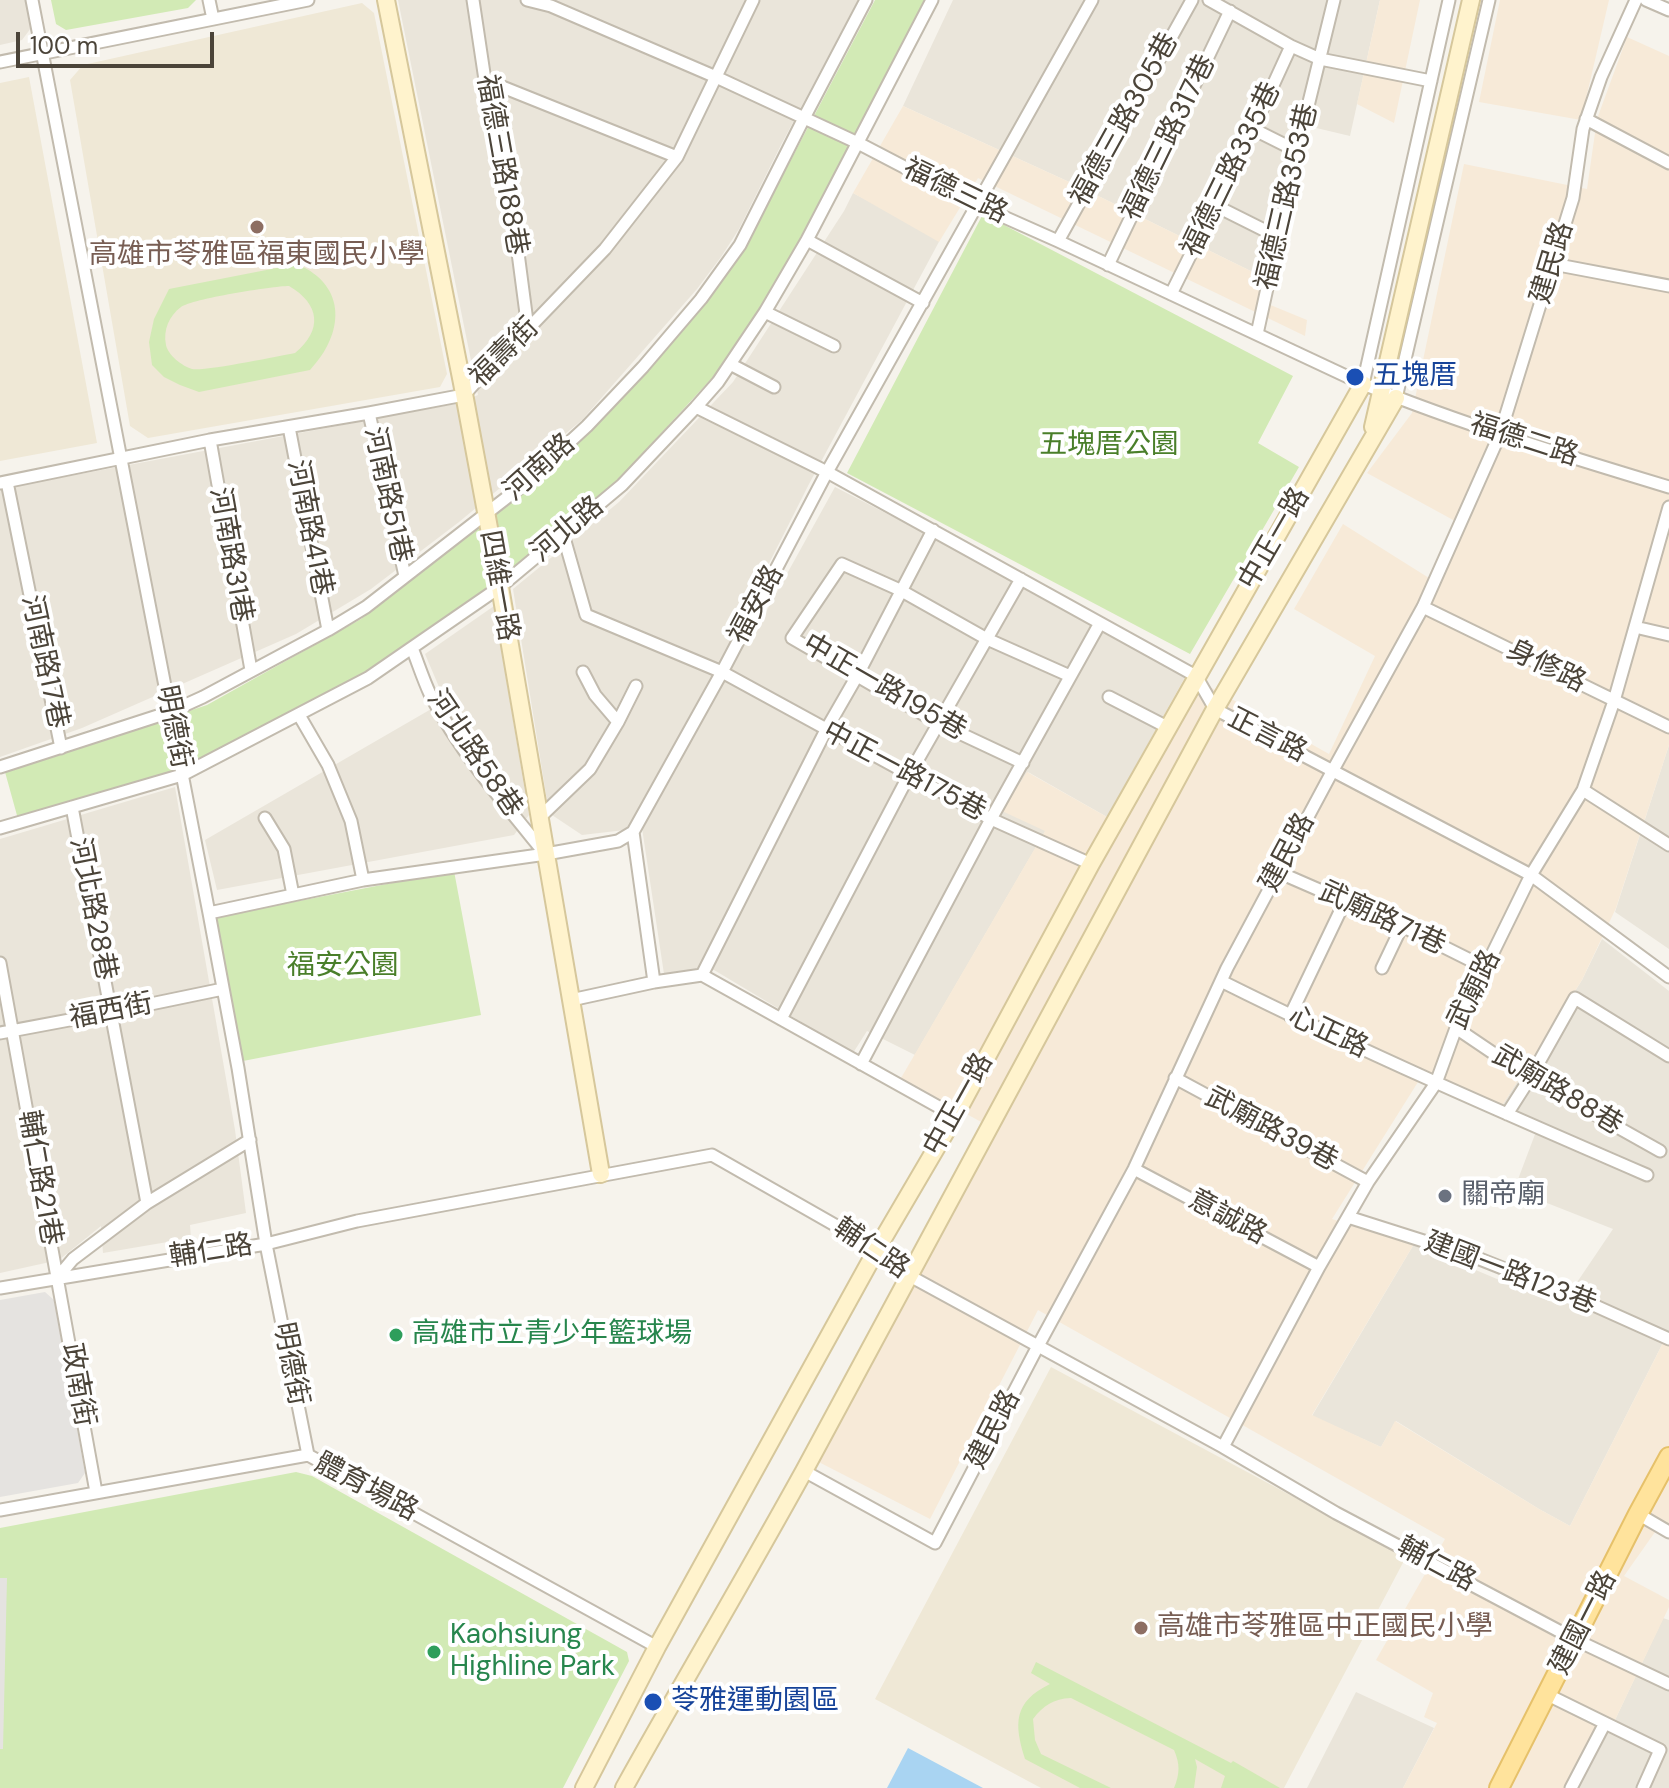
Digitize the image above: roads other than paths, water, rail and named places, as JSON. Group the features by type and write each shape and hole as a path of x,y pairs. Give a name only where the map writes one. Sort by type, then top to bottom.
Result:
{"main road":[{"name":"建國一路","path":"1499,1788 1638,1514 1662,1486 1669,1457"}],"street":[{"name":"明德街","path":"32,0 209,913 266,1244 308,1455"},
{"path":"209,0 213,19"},
{"path":"0,62 308,0"},
{"name":"四維一路","path":"386,0 500,587 601,1174"},
{"name":"福德三路188巷","path":"473,0 485,80 510,192 528,329"},
{"name":"福德三路","path":"527,0 551,6 716,77 858,143 977,205 1378,390"},
{"name":"福壽街","path":"3,482 210,440 464,395 605,249 677,157 753,0"},
{"name":"河南路","path":"0,767 170,712 328,630 366,607 523,485 587,426 643,367 701,299 740,245 866,0"},
{"name":"河北路","path":"0,828 182,775 368,678 500,587 622,485 696,407 765,312 807,240 932,0"},
{"name":"福安路","path":"633,832 722,672 827,472 1092,0"},
{"name":"福德三路305巷","path":"1058,241 1192,0"},
{"path":"1209,0 1320,59 1431,81"},
{"name":"福德三路353巷","path":"1257,334 1334,0"},
{"name":"中正一路","path":"624,1788 804,1471 1215,709 1369,443 1431,81 1449,0"},
{"name":"中正一路","path":"1378,390 1460,0"},
{"name":"中正一路","path":"1378,390 1471,0"},
{"name":"中正一路","path":"584,1788 657,1647 877,1249 955,1116 1196,676 1340,425 1378,390 1489,0"},
{"name":"建民路","path":"804,1471 935,1543 1134,1169 1221,981 1423,607 1500,434 1573,198 1586,119 1601,77 1636,0"},
{"path":"1646,0 1669,10"},
{"name":"福德三路317巷","path":"1108,265 1230,11"},
{"name":"福德三路335巷","path":"1171,294 1291,46"},
{"path":"485,80 677,157"},
{"path":"1586,119 1669,163"},
{"path":"1253,129 1297,151"},
{"path":"1216,206 1280,238"},
{"path":"807,240 923,303"},
{"path":"1553,264 1669,286"},
{"path":"765,312 834,346"},
{"path":"730,364 774,387"},
{"name":"福德二路","path":"1378,390 1500,434 1669,487"},
{"path":"696,407 827,472 1196,676"},
{"name":"河南路51巷","path":"369,413 405,576"},
{"name":"河南路41巷","path":"289,427 328,630"},
{"name":"河南路31巷","path":"210,440 251,670"},
{"name":"河南路17巷","path":"3,482 61,748"},
{"name":"武廟路","path":"1223,1447 1368,1182 1436,1083 1456,1028 1531,875 1583,790 1614,701 1669,507"},
{"path":"702,975 826,730 933,530"},
{"name":"中正一路175巷","path":"563,534 586,615 722,672 991,819 1091,864"},
{"name":"中正一路195巷","path":"1023,763 940,724 792,638 842,564 900,590 987,639 1070,676"},
{"path":"781,1019 909,775 1021,579"},
{"name":"身修路","path":"1423,607 1669,727"},
{"path":"861,1064 991,819 1100,623"},
{"path":"1635,627 1669,635"},
{"name":"河北路58巷","path":"412,648 430,693 458,741 495,793 546,854"},
{"path":"583,672 595,695 618,722"},
{"name":"正言路","path":"1196,676 1215,709 1531,875 1669,977"},
{"path":"538,819 590,769 636,686"},
{"path":"1109,697 1169,728"},
{"path":"299,715 328,765 351,821 363,880"},
{"path":"1583,790 1669,845"},
{"name":"河北路28巷","path":"72,807 147,1203"},
{"path":"265,818 284,849 293,895"},
{"path":"209,913 363,880 618,841 633,832 654,982"},
{"name":"武廟路71巷","path":"1278,872 1402,926 1486,968"},
{"path":"1290,1016 1345,901"},
{"path":"1382,968 1402,926"},
{"name":"輔仁路21巷","path":"0,963 6,1032 57,1278"},
{"path":"571,1000 702,975 955,1116"},
{"name":"心正路","path":"1221,981 1436,1083 1647,1175"},
{"name":"福西街","path":"6,1032 223,989"},
{"path":"1507,1114 1575,998 1669,1056"},
{"name":"武廟路88巷","path":"1456,1028 1530,1078 1660,1151"},
{"name":"武廟路39巷","path":"1175,1078 1368,1182"},
{"path":"57,1278 73,1259 147,1203 250,1140"},
{"name":"輔仁路","path":"0,1288 266,1244 357,1221 712,1155 877,1249 908,1275 1223,1447 1336,1513 1576,1640 1669,1684"},
{"name":"意誠路","path":"1134,1169 1319,1267"},
{"name":"建國一路123巷","path":"1348,1217 1477,1258 1669,1339"},
{"name":"政南街","path":"57,1278 96,1492"},
{"name":"體育場路","path":"0,1510 308,1455 657,1647"},
{"path":"1638,1514 1669,1532"},
{"path":"1548,1695 1660,1750 1643,1788"},
{"path":"1571,1788 1605,1723"}],"water":[{"path":"908,1748 983,1788 887,1788"}],"place":[{"name":"高雄市苓雅區福東國民小學","path":"257,227"},
{"name":"五塊厝","path":"1355,377"},
{"name":"關帝廟","path":"1445,1196"},
{"name":"高雄市立青少年籃球場","path":"396,1335"},
{"name":"高雄市苓雅區中正國民小學","path":"1141,1628"},
{"name":"Kaohsiung Highline Park","path":"434,1652"},
{"name":"苓雅運動園區","path":"653,1702"}],"park label":[{"name":"五塊厝公園","path":"1109,446"},
{"name":"福安公園","path":"343,967"}]}
